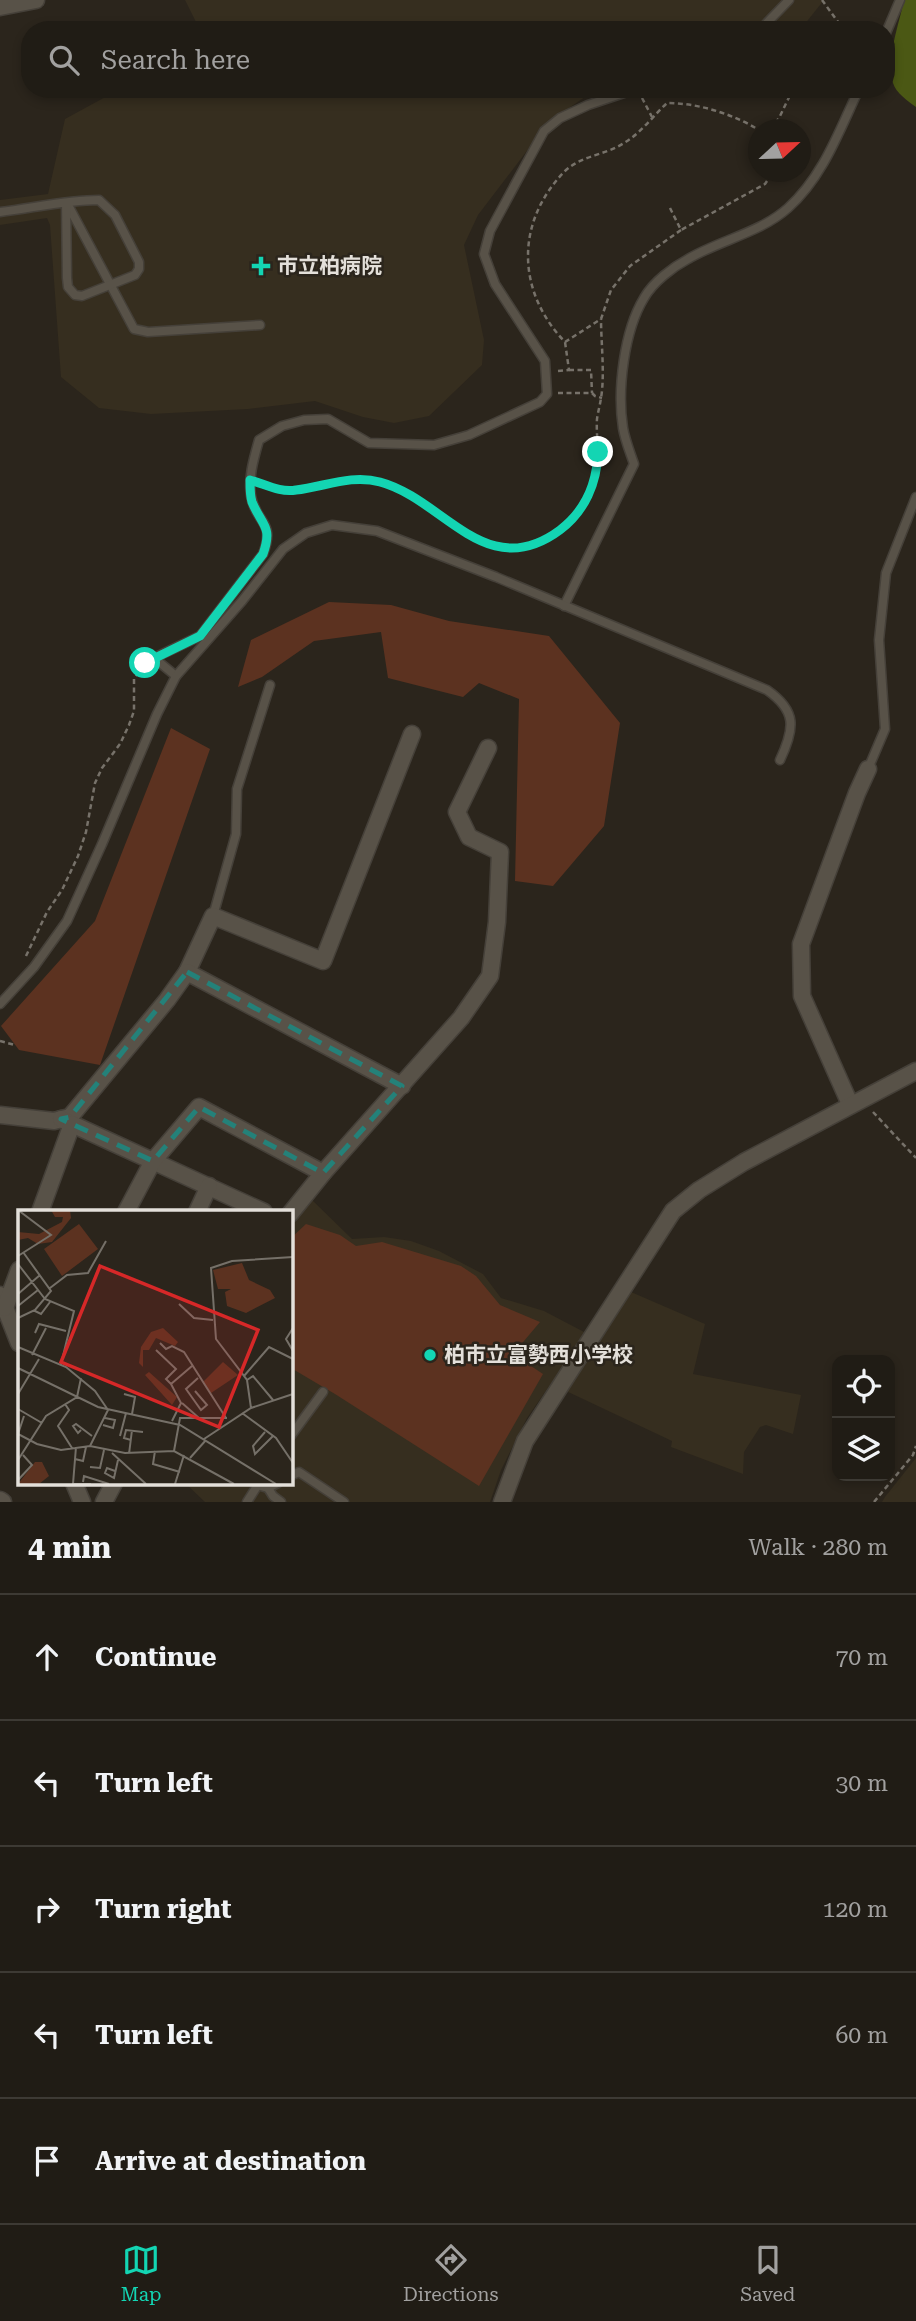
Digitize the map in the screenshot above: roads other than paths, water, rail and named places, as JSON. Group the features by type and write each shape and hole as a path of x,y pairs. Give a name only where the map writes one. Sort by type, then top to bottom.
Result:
{"street":[{"path":"0,7 36,0"},
{"path":"41,1210 70,1116 167,1000 187,972 213,916 323,961 412,734"},
{"path":"292,1212 461,1018 490,976 497,922 500,852 469,837 457,811 488,748"},
{"path":"855,1102 802,996 801,944 868,769"},
{"path":"187,972 402,1086"},
{"path":"502,1502 525,1441 673,1211 699,1190 744,1162 916,1071"},
{"path":"127,1210 153,1161 199,1107 323,1173"},
{"path":"0,1115 67,1122 260,1210"},
{"path":"198,1210 209,1186"},
{"path":"18,1272 3,1301 18,1340"},
{"path":"74,1484 82,1502"},
{"path":"104,1502 113,1484"}],"lane":[{"path":"769,21 789,0"},
{"path":"891,21 900,0"},
{"path":"176,676 154,658 200,636 263,554 269,539 266,527 251,500 250,480 259,440 282,426 304,420 328,419 369,443 434,445 469,435 540,402 547,394 545,360 495,284 484,254 490,231 544,131 560,118 609,98"},
{"path":"564,606 634,464 623,429 621,387 634,322 645,296 667,274 688,259 763,225 787,209 806,190 821,168 855,98"},
{"path":"0,212 66,203 99,200 115,215 139,262 139,270 135,275 82,296 75,295 68,287 66,203"},
{"path":"66,203 134,329 148,332 260,325"},
{"path":"868,769 885,729 879,640 886,573 916,497"},
{"path":"0,1004 34,967 67,921 176,676 242,601 283,549 306,533 332,525 377,531 767,690 783,701 790,716 791,731 780,760"},
{"path":"213,916 236,834 237,789 270,685"},
{"path":"292,1434 323,1392"},
{"path":"292,1475 299,1472 344,1502"},
{"path":"247,1502 258,1484 268,1488 281,1502"},
{"path":"268,1488 276,1484"}],"place":[{"name":"市立柏病院","path":"261,266"},
{"name":"柏市立富勢西小学校","path":"430,1355"}]}
